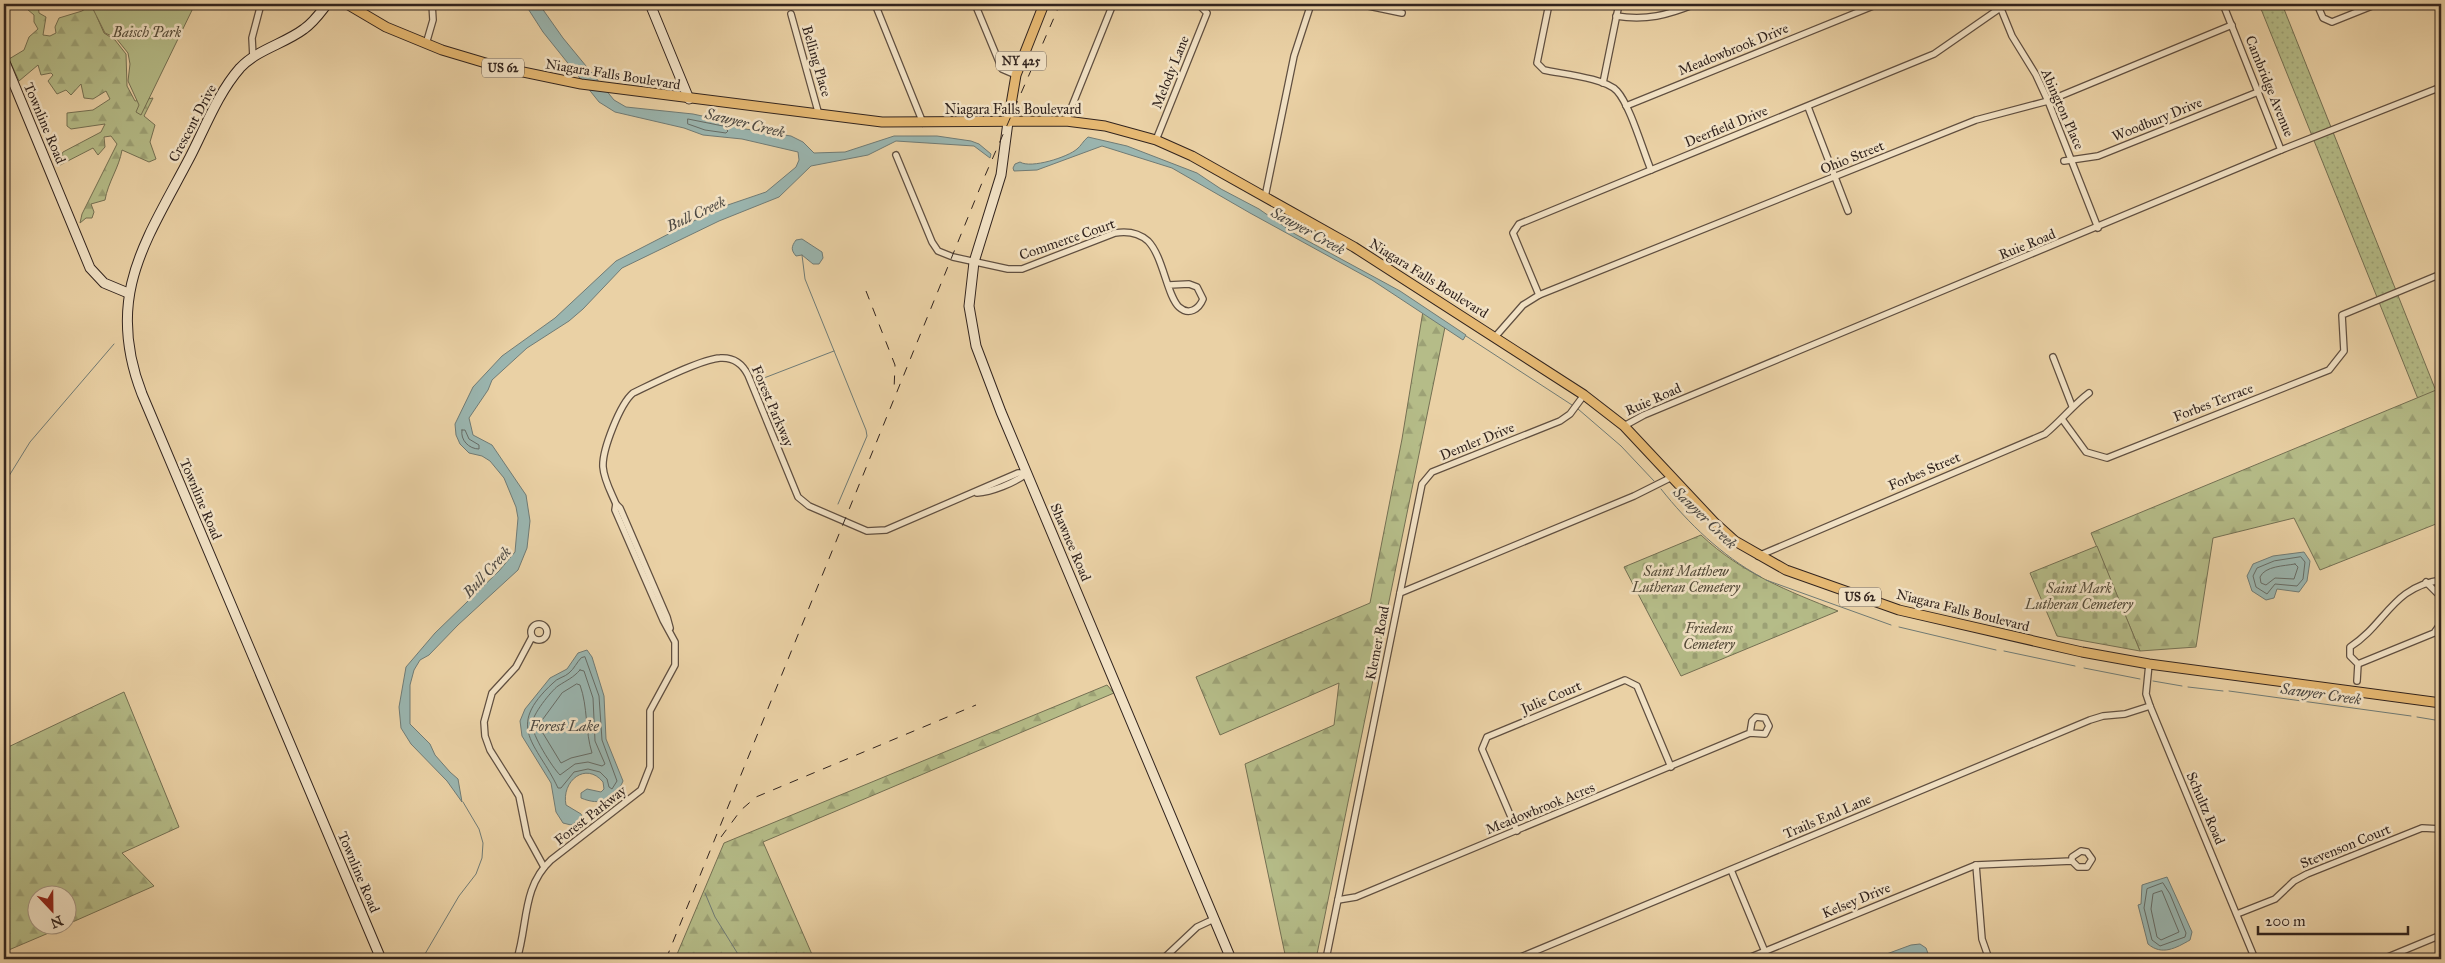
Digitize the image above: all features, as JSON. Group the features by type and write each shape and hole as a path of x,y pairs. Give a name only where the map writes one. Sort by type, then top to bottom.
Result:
{"main road":[{"name":"Niagara Falls Boulevard","path":"347,4 386,27 426,44 499,67 608,89 882,122 1066,121 1105,126 1156,140 1192,156 1379,262 1584,395 1624,426 1714,522 1735,541 1757,556 1786,570 1899,610 2029,640 2149,664 2441,704"},
{"name":"NY 425","path":"1008,122 1016,75 1044,4"}],"street":[{"path":"253,57 252,38 261,4"},
{"name":"Crescent Drive","path":"128,293 136,262 157,217 226,87 240,68 253,57 304,30 327,4"},
{"path":"426,44 433,20 432,4"},
{"path":"650,4 689,99"},
{"path":"874,4 923,123"},
{"path":"974,4 1002,69 1016,75"},
{"path":"1066,121 1113,4"},
{"name":"Melody Lane","path":"1156,140 1207,13 1198,4"},
{"path":"1265,197 1294,56 1312,4"},
{"path":"1359,4 1402,13"},
{"path":"1549,4 1537,63 1544,70 1603,83 1617,91 1626,106 1651,170"},
{"path":"1603,83 1619,4"},
{"path":"1616,16 1637,19 1661,16 1695,4"},
{"name":"Meadowbrook Drive","path":"1626,106 1878,4"},
{"name":"Deerfield Drive","path":"1539,295 1513,233 1520,224 1934,54 2000,6 2006,4"},
{"name":"Cambridge Avenue","path":"2223,4 2281,150"},
{"path":"2317,4 2323,18 2332,22 2377,4"},
{"name":"Abington Place","path":"2000,6 2012,36 2036,75 2048,101 2098,228"},
{"name":"Belling Place","path":"791,14 819,115"},
{"name":"Ohio Street","path":"1495,337 1523,305 1539,295 1976,120 2048,101 2232,24"},
{"name":"Townline Road","path":"4,60 88,264 104,283 128,293 128,335 138,384 381,959"},
{"name":"Ruie Road","path":"1624,426 1644,415 2098,228 2281,150 2441,87"},
{"name":"Woodbury Drive","path":"2064,161 2071,158 2098,156 2258,92"},
{"path":"1808,107 1848,211"},
{"name":"Shawnee Road","path":"1008,122 1001,175 974,262 969,306 976,346 1027,473 1231,959"},
{"name":"Commerce Court","path":"896,155 935,248 942,253 1008,270 1022,269 1115,233 1127,232 1139,235 1149,243 1179,307 1188,311 1195,310 1200,305 1203,299 1197,287 1190,284 1169,285"},
{"name":"Forbes Terrace","path":"2062,419 2086,452 2107,458 2329,370 2344,351 2342,315 2441,274"},
{"name":"Forest Parkway","path":"517,959 529,895 544,867 631,800 647,780 651,761 650,711 672,674 677,657 675,642 663,620 619,518 616,504 605,479 603,464 619,411 624,401 632,393 709,360 720,358 738,362 746,371 795,493 809,506 867,531 877,532 886,530 1020,478 1027,473"},
{"path":"2053,358 2072,406"},
{"name":"Forbes Street","path":"1757,556 2045,434 2062,419 2072,406 2089,393"},
{"name":"Demler Drive","path":"1400,593 1422,484 1432,472 1560,421 1570,414 1584,395"},
{"name":"Klemer Road","path":"1326,959 1400,593 1625,500 1672,477"},
{"path":"2357,680 2358,664 2350,656 2350,647 2361,640 2394,602 2426,582 2441,580"},
{"path":"2426,582 2441,597"},
{"path":"2358,664 2434,634 2441,623"},
{"path":"532,637 516,667 492,693 484,722 485,736 490,750 519,796 527,836 544,867"},
{"name":"Schultz Road","path":"2149,664 2146,694 2150,706 2256,959"},
{"name":"Julie Court","path":"1518,831 1482,749 1487,737 1625,680 1637,686 1671,767"},
{"name":"Trails End Lane","path":"1516,959 2090,720 2104,716 2126,714 2150,706"},
{"name":"Meadowbrook Acres","path":"1338,900 1356,897 1750,733"},
{"name":"Stevenson Court","path":"2237,914 2275,899 2294,881 2307,874 2422,828 2441,829"},
{"name":"Kelsey Drive","path":"1746,959 1976,864 2072,861"},
{"path":"1976,864 1982,939 1989,959"},
{"path":"1731,870 1768,959"},
{"path":"1163,959 1197,927 1214,919"},
{"path":"2383,959 2441,935"}],"green space":[{"path":"27,4 38,4 39,13 46,17 43,35 50,36 56,33 55,27 59,18 82,11 92,4 103,4 97,17 104,33 115,40 126,54 127,86 135,101 153,98 144,116 155,125 150,142 156,159 149,162 122,150 105,200 91,204 94,212 92,218 86,218 80,223 82,214 117,144 111,136 104,137 105,147 98,155 93,148 60,165 56,164 63,152 101,132 105,124 71,129 67,126 67,113 93,110 110,99 106,91 93,99 84,98 81,84 71,95 66,90 57,94 48,81 53,75 51,73 41,75 38,65 19,81 9,59 24,50 29,37 38,29 34,22 34,15 27,9"},
{"name":"Baisch Park","path":"195,4 141,115 136,112 139,105 128,81 130,64 128,53 116,38 105,33 91,5"},
{"path":"2259,4 2282,4 2436,391 2418,399"},
{"path":"1423,311 1445,327 1316,959 1286,959 1245,764 1334,725 1339,683 1220,735 1196,677 1370,603 1402,439"},
{"path":"2441,388 2441,522 2320,570 2294,518 2213,538 2196,647 2140,651 2091,533"},
{"path":"1701,535 1732,560 1766,580 1838,611 1681,676 1624,567"},
{"name":"Saint Mark Lutheran Cemetery","path":"2097,546 2140,651 2057,636 2030,573"},
{"path":"1107,685 1114,693 763,842 814,959 675,959 724,843"},
{"path":"124,692 179,827 122,853 154,886 78,920 78,886 28,886 28,936 42,936 4,952 4,749"}],"water":[{"path":"525,4 539,4 563,38 614,100 626,107 693,114 725,121 739,128 791,136 803,142 814,153 845,152 894,136 937,136 971,141 979,144 991,154 990,158 974,146 896,141 868,155 811,166 779,197 719,221 622,268 583,309 569,321 527,348 492,380 488,390 469,418 473,435 492,445 526,495 530,521 527,548 518,570 458,625 429,655 420,660 414,670 410,685 410,724 430,744 435,755 458,779 462,802 447,781 411,744 401,728 399,707 406,667 435,633 499,571 515,552 518,518 516,507 504,478 490,461 482,456 469,453 460,444 456,435 455,424 473,387 502,356 555,318 616,261 719,208 766,192 796,167 799,160 798,152 742,139 703,135 684,128 615,112 599,102 543,32"},
{"path":"1088,137 1127,146 1197,173 1221,189 1259,209 1295,234 1400,291 1466,335 1463,340 1372,280 1172,168 1102,146 1037,170 1014,171 1015,164 1020,162 1025,164 1040,163 1066,155 1077,149"},
{"path":"802,239 822,252 823,258 819,264 813,264 802,255 796,256 794,254 792,250 793,245 796,240"},
{"path":"2304,552 2310,561 2307,581 2299,592 2277,589 2274,598 2266,600 2252,591 2247,576 2253,564 2273,556"},
{"name":"Forest Lake","path":"587,650 592,657 604,696 606,739 623,781 620,788 611,797 594,802 581,798 581,793 587,789 601,792 604,789 603,782 589,773 576,777 567,788 565,796 566,805 581,814 583,819 571,825 563,823 556,812 551,783 522,736 520,721 525,709 550,678 567,669 578,653"},
{"path":"2167,877 2192,932 2190,940 2174,948 2158,950 2148,944 2138,905 2141,904 2142,885"},
{"path":"1920,944 1926,948 1930,959 1873,959 1911,945"}],"waterway":[{"path":"802,255 805,279 867,436 838,504"},
{"name":"Sawyer Creek","path":"1466,336 1572,405"},
{"path":"4,484 30,442 114,344"},
{"path":"764,378 834,351"},
{"name":"Sawyer Creek","path":"1578,409 1621,446 1654,481"},
{"name":"Sawyer Creek","path":"1661,489 1706,538 1747,569 1761,577"},
{"name":"Sawyer Creek","path":"1766,580 1891,625"},
{"name":"Sawyer Creek","path":"1899,627 1996,650"},
{"name":"Sawyer Creek","path":"2004,651 2075,666"},
{"name":"Sawyer Creek","path":"2084,668 2140,679"},
{"name":"Sawyer Creek","path":"2153,681 2182,686"},
{"name":"Sawyer Creek","path":"2188,687 2223,691"},
{"name":"Sawyer Creek","path":"2229,691 2411,716"},
{"name":"Sawyer Creek","path":"2417,717 2441,721"},
{"name":"Bull Creek","path":"422,959 459,896 476,874 482,858 483,843 479,829 463,802"},
{"path":"705,893 715,917 741,959"}],"railway":[{"path":"666,959 984,178 1060,4"},
{"path":"866,291 895,365 894,390"},
{"path":"721,837 741,810 756,797 976,705"}],"park label":[{"name":"Saint Matthew Lutheran Cemetery","path":"1686,580"},
{"name":"Friedens Cemetery","path":"1709,636"}]}
